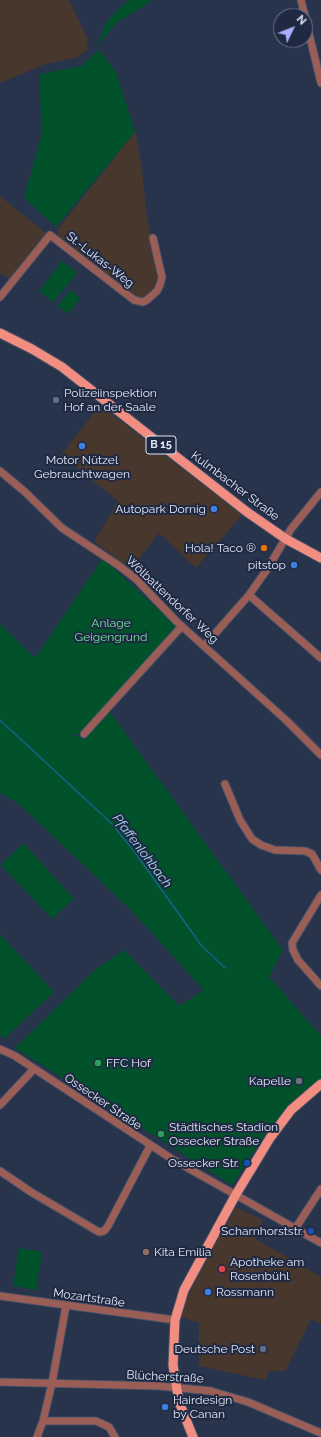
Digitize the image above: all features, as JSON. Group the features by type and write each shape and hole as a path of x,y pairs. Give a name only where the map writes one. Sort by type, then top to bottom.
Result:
{"main road":[{"name":"Kulmbacher Straße","path":"0,333 32,349 62,367 247,512 286,539 321,558"},
{"path":"193,1437 181,1408 176,1387 172,1354 180,1301 190,1277 275,1131 292,1110 321,1084"}],"street":[{"path":"313,39 317,50 321,83"},
{"name":"St.-Lukas-Weg","path":"0,296 50,235 134,300 143,302 157,291 162,277 153,238"},
{"name":"Wölbattendorfer Weg","path":"0,472 25,492 62,528 127,572 182,626 287,720 321,755"},
{"path":"205,646 249,595 291,529 321,492"},
{"path":"249,595 321,658"},
{"path":"84,734 182,626"},
{"path":"225,784 240,820 252,839 260,845 275,850 296,849 306,851 312,854 321,870"},
{"path":"289,950 321,893"},
{"path":"292,943 293,950 298,960 321,986"},
{"name":"Ossecker Straße","path":"0,1049 34,1069 150,1146 321,1243"},
{"path":"0,1106 34,1069"},
{"path":"0,1171 31,1192 99,1232 104,1231 108,1226 150,1146"},
{"path":"295,1229 321,1189"},
{"name":"Mozartstraße","path":"0,1296 176,1320"},
{"path":"37,1437 43,1421 52,1383 66,1306"},
{"name":"Blücherstraße","path":"0,1382 176,1387 211,1391 230,1396 321,1433"},
{"path":"43,1421 96,1421 109,1427 115,1437"}],"shaded area":[{"path":"0,0 69,0 87,37 88,49 78,57 43,65 0,83"},
{"path":"135,132 141,161 147,217 159,271 158,283 145,297 137,298 58,236 57,230"},
{"path":"0,196 46,233 9,279 0,273"},
{"path":"100,405 242,515 196,568 159,533 131,569 94,542 118,501 61,455"},
{"path":"236,1207 263,1220 256,1239 321,1277 321,1324 311,1319 285,1371 269,1371 265,1380 199,1366 199,1323 181,1317 185,1303 196,1278"}],"green space":[{"path":"128,0 153,0 116,23 96,48 107,21"},
{"path":"99,50 116,72 135,132 56,227 24,198 41,137 40,74 81,66"},
{"path":"62,261 77,273 53,302 39,291"},
{"path":"70,290 80,298 68,314 57,306"},
{"name":"Anlage Geigengrund","path":"103,558 177,627 80,734 72,735 85,739 110,712 283,950 269,977 321,1036 321,1086 271,1125 232,1185 15,1048 96,969 124,950 179,1006 204,990 131,910 19,804 0,793 0,624 35,658"},
{"path":"23,843 74,899 52,919 1,865"},
{"path":"0,934 54,992 4,1039 0,1035"},
{"path":"19,1248 42,1252 36,1290 13,1286"}],"waterway":[{"name":"Pfaffenlohbach","path":"0,720 111,823 134,851 201,945 225,968"}],"place":[{"name":"Polizeiinspektion Hof an der Saale","path":"56,400"},
{"name":"Motor Nützel Gebrauchtwagen","path":"82,446"},
{"name":"Autopark Dornig","path":"214,509"},
{"name":"Hola! Taco ®","path":"264,548"},
{"name":"pitstop","path":"294,565"},
{"name":"FFC Hof","path":"98,1063"},
{"name":"Kapelle","path":"299,1081"},
{"name":"Städtisches Stadion Ossecker Straße","path":"161,1134"},
{"name":"Ossecker Str.","path":"247,1163"},
{"name":"Scharnhorststr.","path":"311,1231"},
{"name":"Kita Emilia","path":"146,1252"},
{"name":"Apotheke am Rosenbühl","path":"222,1269"},
{"name":"Rossmann","path":"208,1292"},
{"name":"Deutsche Post","path":"263,1349"},
{"name":"Hairdesign by Canan","path":"165,1407"}]}
